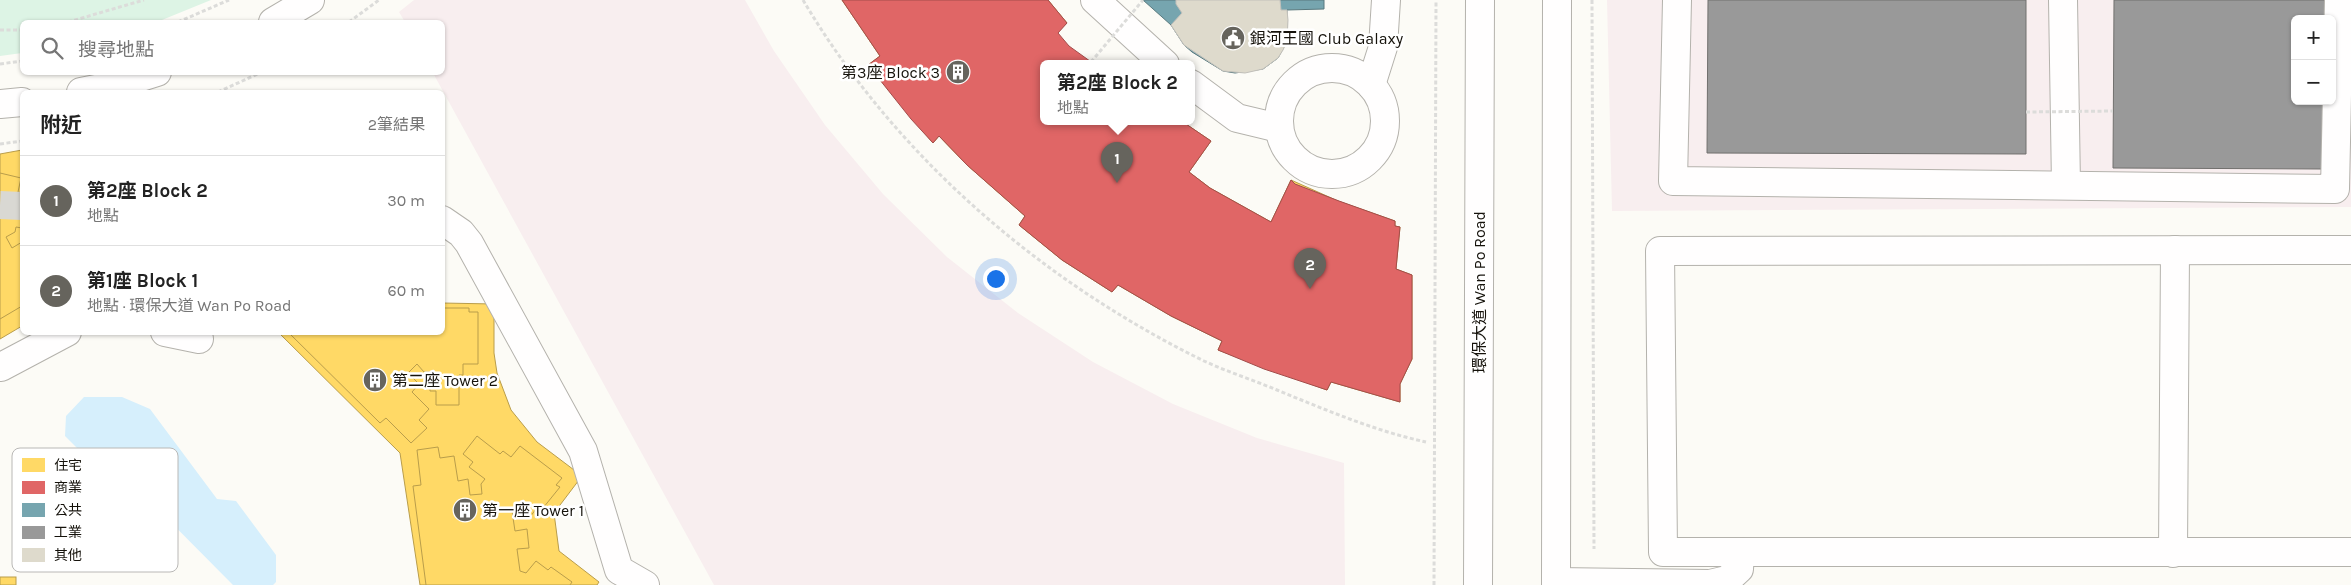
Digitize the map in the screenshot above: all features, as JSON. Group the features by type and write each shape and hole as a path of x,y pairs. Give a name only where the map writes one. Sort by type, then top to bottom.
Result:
{"main road":[{"path":"276,20 310,0"},
{"path":"1095,0 1161,60"},
{"path":"1371,85 1383,47 1386,0"},
{"name":"環保大道 Wan Po Road","path":"1478,585 1480,0"},
{"path":"1558,0 1556,583 1710,584 1726,580 1739,569 1740,552"},
{"path":"1676,0 1673,181 2335,189 2340,0"},
{"path":"2063,0 2066,185"},
{"path":"1325,68 1342,69 1358,75 1371,85 1380,100 1385,117 1383,135 1375,151 1362,164 1346,172 1328,174 1310,169 1296,159 1285,145 1279,128 1280,111 1286,95 1296,82 1309,73 1325,68"},
{"path":"96,90 147,75"},
{"path":"1195,87 1237,118 1279,128"},
{"path":"0,104 20,102"},
{"path":"445,222 461,233 469,243 583,450 620,570 645,585"},
{"path":"2173,553 2174,250"},
{"path":"2351,250 1660,251 1663,552 2351,552"},
{"path":"2,367 61,335"},
{"path":"180,335 199,339"}],"path":[{"path":"75,20 144,0"},
{"path":"183,20 229,0"},
{"path":"352,20 379,0"},
{"path":"803,0 815,21 858,80 939,175 982,215 1066,280 1140,327 1206,362 1332,413 1426,442"},
{"path":"1093,60 1143,0"},
{"path":"1434,583 1436,0"},
{"path":"1592,0 1594,582"},
{"path":"0,30 20,30"},
{"path":"0,64 20,61"},
{"path":"222,90 255,75"},
{"path":"2026,112 2113,110"},
{"path":"0,144 20,141"}],"shaded area":[{"path":"414,0 745,0 774,51 825,125 883,194 947,257 1018,313 1093,362 1173,404 1257,438 1344,463 1345,585 714,585 445,95 445,90 442,90 434,75 445,75 445,20 404,20 399,12"},
{"path":"1607,0 2351,0 2351,207 1612,211"}],"green space":[{"path":"0,0 211,0 162,20 20,20 20,53 0,56"}],"water":[{"path":"84,397 122,397 150,409 217,499 236,501 276,555 276,582 273,585 233,585 178,530 178,448 77,448 65,436 66,416"}],"building: 住宅":[{"path":"842,0 1048,0 1067,23 1038,49 1050,60 1040,60 1040,125 1187,125 1211,141 1189,172 1210,188 1271,222 1291,180 1338,201 1395,221 1395,226 1400,227 1396,269 1412,275 1412,359 1400,384 1400,402 1331,382 1327,390 1218,350 1222,341 1171,316 1118,285 1112,292 1062,260 1019,225 1025,216 967,165 939,136 933,143 868,65 880,56"},
{"name":"第3座 Block 3","path":"882,0 1014,0 1022,10 1030,4 1032,7 1035,5 1044,15 1049,12 1059,23 1036,43 1026,32 1021,37 1025,45 1021,48 1021,57 1023,60 1029,56 1035,62 1035,67 1032,70 1040,78 1040,111 1039,112 1031,103 1026,109 1018,102 1026,93 1024,90 1016,97 1000,82 997,86 1012,102 1005,110 1007,113 1015,106 1022,113 1017,119 1023,126 1007,141 999,133 997,135 982,118 978,119 971,116 971,109 975,106 971,102 961,103 953,97 950,101 959,112 948,121 946,119 935,130 925,120 930,116 921,106 927,95 912,79 905,84 903,81 900,84 892,74 888,78 878,68 899,45 910,57 914,52 908,45 910,35 907,30 905,33 897,33 894,26 896,22 880,5"},
{"path":"1028,124 1037,131 1033,140 1036,142 1043,134 1074,158 1077,154 1070,149 1071,145 1056,135 1063,127 1060,125 1156,125 1158,126 1157,132 1165,136 1169,131 1173,133 1175,129 1201,145 1192,158 1181,149 1177,155 1189,163 1181,173 1177,171 1176,175 1177,182 1181,184 1186,180 1191,181 1195,186 1195,192 1212,205 1210,208 1220,214 1208,233 1198,227 1194,234 1184,228 1192,218 1189,215 1181,225 1167,214 1165,217 1156,210 1154,213 1190,238 1187,247 1190,249 1197,243 1205,248 1194,267 1185,276 1155,255 1150,258 1145,257 1143,252 1144,245 1135,243 1133,244 1135,252 1121,268 1113,263 1111,267 1117,273 1109,287 1093,277 1099,268 1088,260 1088,255 1085,253 1089,247 1069,232 1064,238 1060,235 1058,238 1047,230 1040,239 1025,228 1035,214 1043,221 1047,215 1038,209 1052,191 1056,191 1056,178 1047,185 1043,184 1039,181 1039,174 1008,153"},
{"path":"1046,125 1058,125 1052,134 1043,128"},
{"path":"20,150 20,327 0,339 0,154"},
{"path":"0,173 20,178 18,192 20,192 20,228 16,227 15,232 6,237 12,248 20,243 20,307 0,319"},
{"path":"1294,184 1311,191 1307,200 1324,211 1322,220 1345,228 1348,221 1353,222 1355,220 1369,225 1373,215 1390,221 1383,237 1373,234 1371,239 1381,243 1371,266 1366,265 1366,273 1370,276 1375,271 1380,271 1384,274 1384,283 1388,284 1391,277 1409,284 1404,297 1411,300 1406,314 1399,311 1394,320 1363,306 1361,311 1407,330 1404,341 1410,343 1405,356 1389,350 1387,354 1398,359 1394,372 1366,359 1370,352 1361,347 1357,352 1351,353 1347,348 1348,342 1342,340 1333,344 1336,350 1320,386 1303,381 1307,373 1288,362 1291,355 1267,346 1265,353 1260,351 1258,354 1245,348 1241,357 1225,350 1230,336 1240,339 1242,337 1242,334 1232,331 1240,309 1248,309 1243,298 1230,304 1226,300 1226,294 1191,280 1205,249 1214,252 1213,262 1217,263 1220,255 1259,273 1260,270 1249,264 1251,260 1235,254 1237,244 1235,243 1229,252 1220,248 1223,241 1213,236 1223,217 1232,221 1235,218 1255,226 1264,222 1269,225 1268,235 1280,233 1276,226 1286,204 1296,208 1298,202 1288,198"},
{"path":"445,303 494,304 494,353 497,373 511,410 537,442 582,476 554,513 559,551 599,582 597,585 420,585 400,453 281,335 445,335"},
{"name":"第二座 Tower 2","path":"445,308 469,308 469,312 478,312 478,364 463,364 463,375 459,375 459,405 436,405 436,391 430,391 430,372 424,372 417,364 408,373 419,384 412,392 429,409 419,420 427,428 411,443 386,418 380,423 291,335 445,335"},
{"name":"第一座 Tower 1","path":"477,436 500,454 503,451 511,457 520,446 562,478 556,485 560,487 543,508 539,505 530,517 517,507 512,511 515,531 527,529 529,548 517,549 520,571 526,573 536,561 548,570 551,567 572,582 570,585 426,585 413,486 421,485 417,450 438,447 440,458 454,456 458,481 468,479 470,495 482,494 481,484 485,479 469,467 473,462 463,454"},
{"path":"0,577 16,577 16,585 0,585"}],"building: 商業":[{"path":"842,0 1048,0 1067,23 1058,33 1069,46 1088,60 1040,60 1040,125 1187,125 1211,141 1189,172 1210,188 1271,222 1291,180 1295,184 1395,221 1395,226 1400,227 1396,269 1412,275 1412,359 1400,384 1400,402 1331,382 1327,390 1264,369 1218,350 1222,341 1171,316 1118,285 1112,292 1062,260 1019,225 1025,216 967,165 939,136 933,143 911,119 868,65 880,56"}],"building: 公共":[{"name":"銀河王國 Club Galaxy","path":"1143,0 1324,0 1324,9 1287,10 1287,41 1278,58 1263,69 1235,73 1223,71 1192,52 1184,45 1171,25"}],"building: 工業":[{"path":"1708,0 2026,0 2026,154 1707,153"},
{"path":"2114,0 2326,0 2326,15 2291,15 2291,105 2325,105 2324,169 2113,168"}],"building: 其他":[{"name":"銀河王國 Club Galaxy","path":"1176,0 1280,0 1281,10 1287,10 1287,41 1278,58 1263,69 1245,73 1223,71 1184,45 1171,25 1182,13 1176,4"}],"tunnel":[{"path":"0,205 20,206"}],"place":[{"name":"銀河王國 Club Galaxy","path":"1233,38"},
{"name":"第3座 Block 3","path":"958,72"},
{"name":"第2座 Block 2","path":"1117,183"},
{"name":"第1座 Block 1","path":"1310,289"},
{"name":"第二座 Tower 2","path":"375,380"},
{"name":"第一座 Tower 1","path":"465,510"}]}
